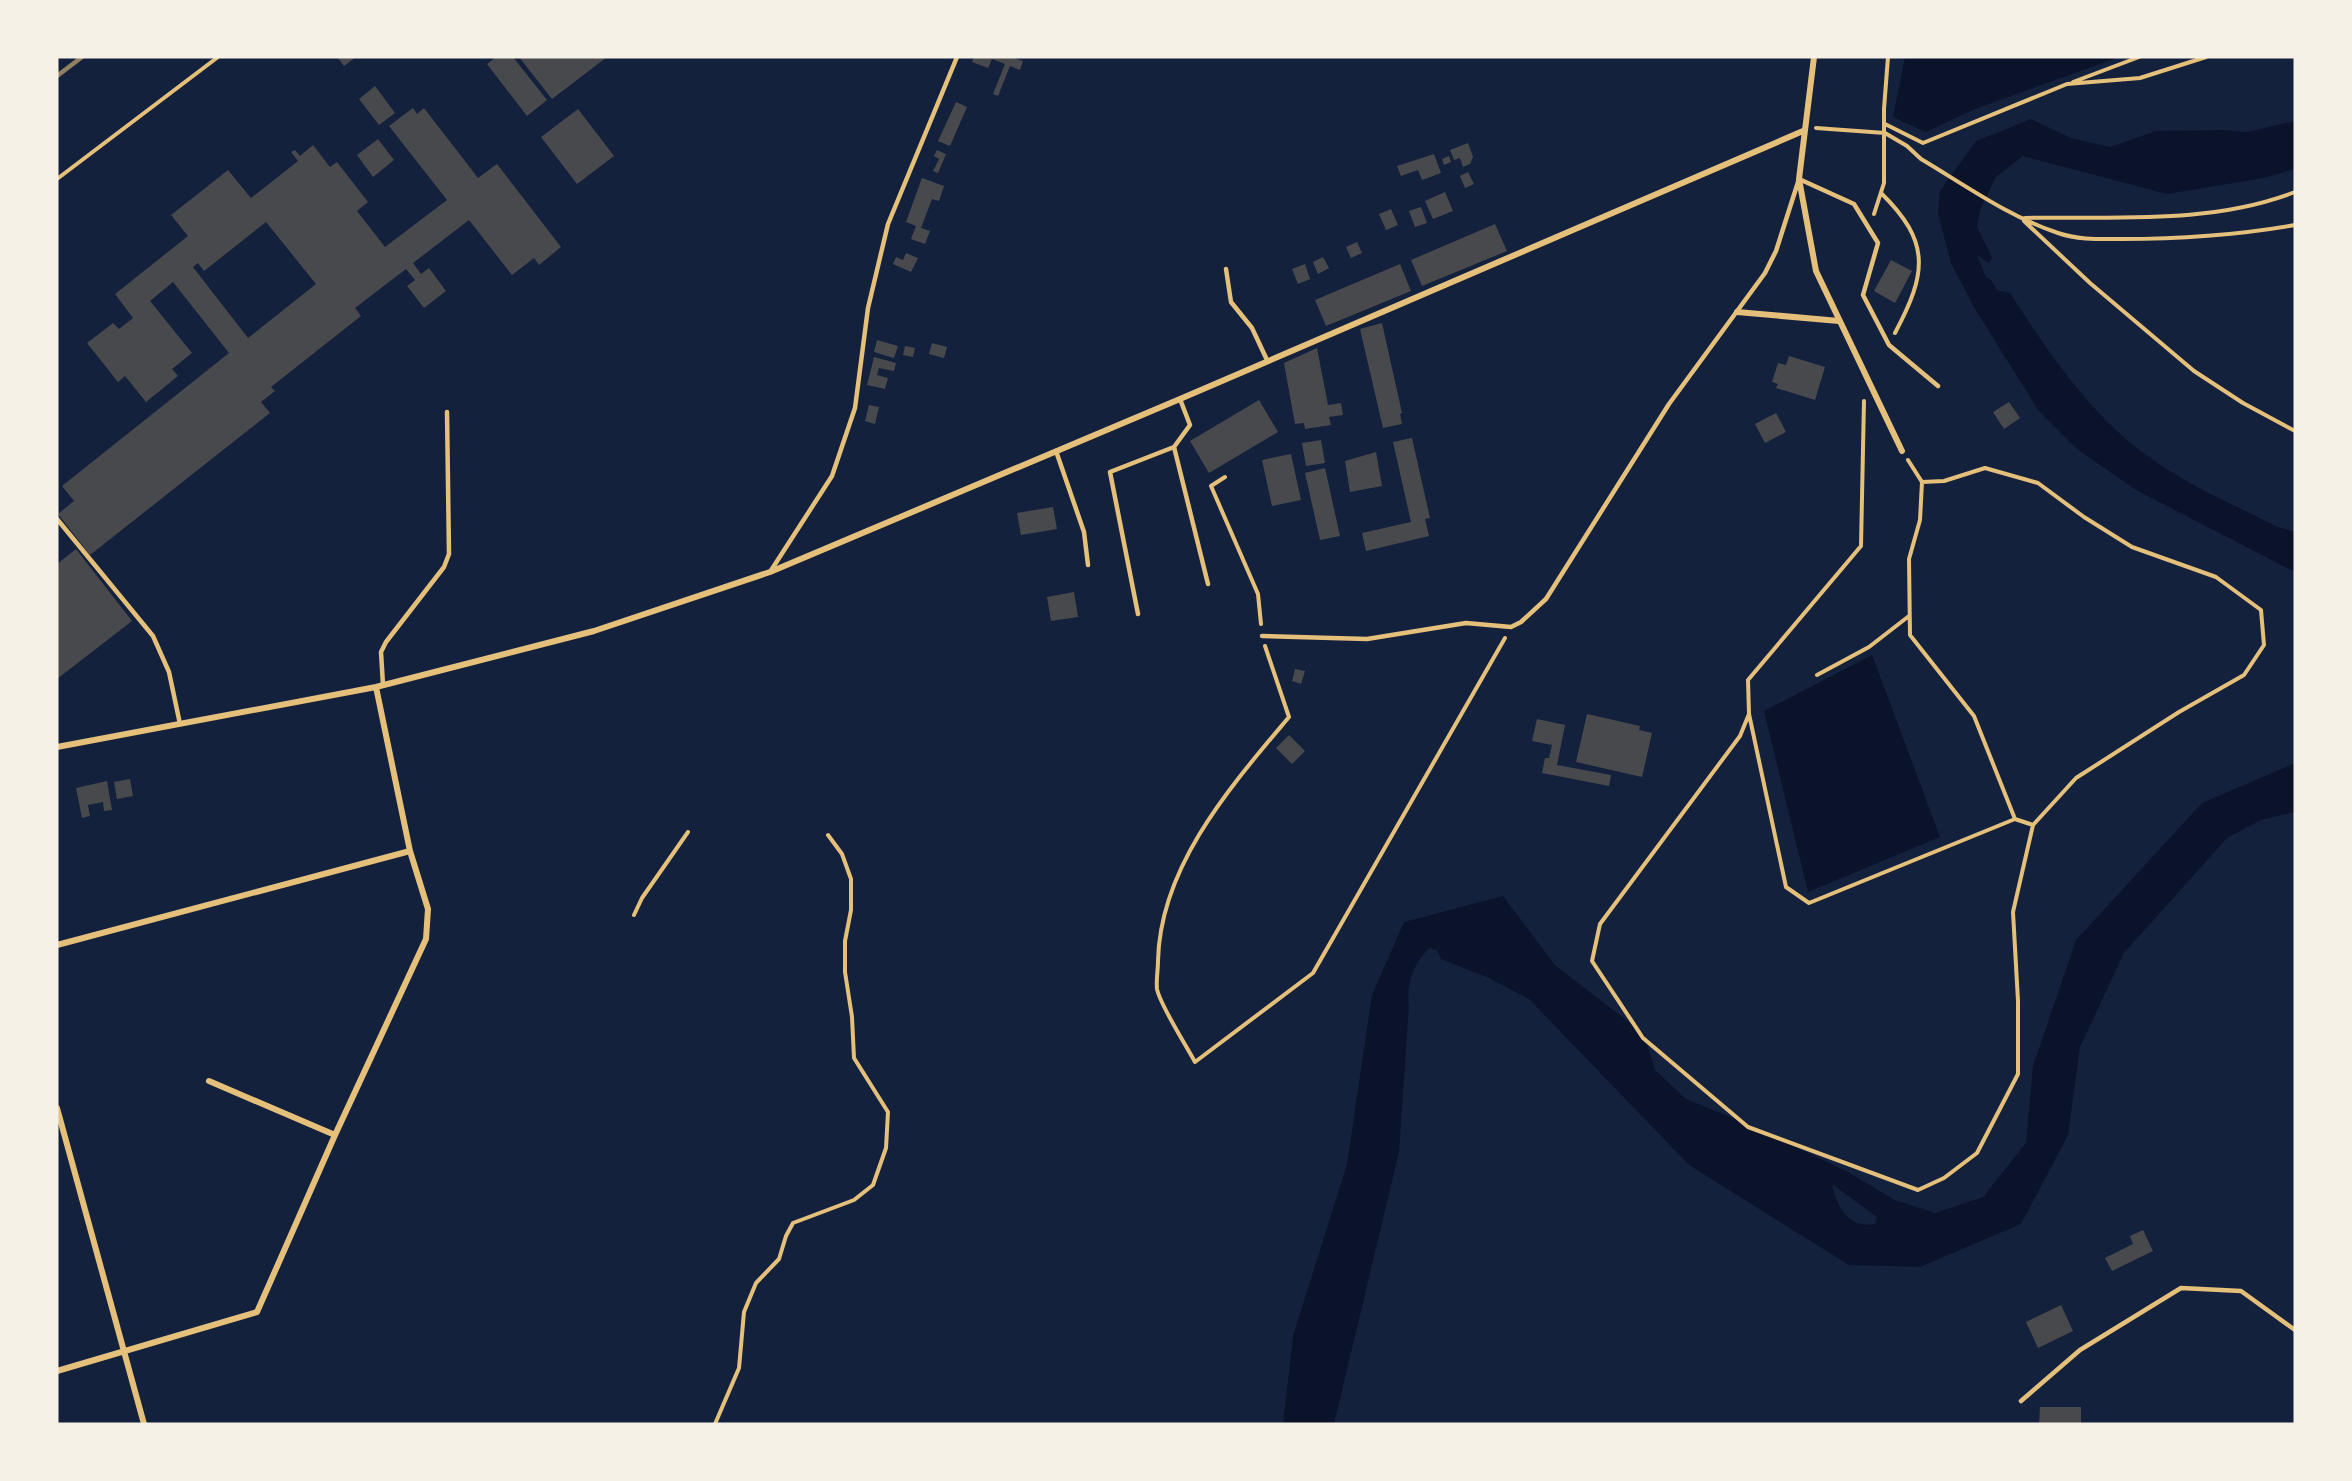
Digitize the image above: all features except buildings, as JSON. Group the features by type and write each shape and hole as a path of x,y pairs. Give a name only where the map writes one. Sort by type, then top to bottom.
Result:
{"street":[{"path":"1814,57 1803,130 1799,179 1816,271 1902,451"},
{"path":"57,747 376,687 594,631 770,572 1180,399 1803,130"},
{"path":"1737,312 1839,321"},
{"path":"57,1371 257,1312 335,1135 426,939 428,909 410,851 376,687"},
{"path":"57,945 410,851"},
{"path":"209,1081 335,1135"},
{"path":"57,1108 144,1424"}],"lane":[{"path":"770,572 832,476 855,408 868,308 888,224 957,57"},
{"path":"1262,636 1367,639 1466,623 1511,627 1521,622 1546,599 1669,404 1765,273 1776,251 1799,179 1854,204 1878,243 1863,295 1889,345 1938,386"},
{"path":"1226,269 1231,302 1252,328 1267,360"},
{"path":"1138,614 1110,472 1174,447 1190,425 1180,399"},
{"path":"383,685 381,652 386,642 444,567 449,554 447,412"},
{"path":"1174,447 1208,584"},
{"path":"1056,451 1084,532 1088,565"},
{"path":"57,519 153,636 169,672 180,724"},
{"path":"2021,1401 2080,1350 2181,1288 2241,1291 2295,1330"}],"path":[{"path":"57,178 218,57"},
{"path":"1869,228 1884,183 1888,57"},
{"path":"1885,124 1923,143 2139,57"},
{"path":"2067,84 2140,78 2206,57"},
{"path":"1803,130 1824,127 1885,133 1907,146 1921,159 2021,218 2059,234 2083,239 2242,234 2295,225"},
{"path":"2021,218 2207,214 2273,201 2295,192"},
{"path":"1881,193 1901,213 1916,238 1920,261 1910,303 1889,345"},
{"path":"2021,218 2090,283 2194,371 2243,403 2295,431"},
{"path":"1865,375 1861,546 1748,680 1749,714 1786,887 1809,903 2015,819 2033,825"},
{"path":"1902,451 1922,482 1920,520 1909,559 1910,635 1974,716 2015,819"},
{"path":"1749,714 1740,736 1600,924 1592,961 1643,1038 1748,1127 1918,1190 1944,1178 1977,1153 2018,1074 2018,1002 2013,912 2033,825 2076,778 2179,712 2244,675 2264,645 2261,610 2216,577 2132,547 2084,517 2038,483 1985,468 1944,482 1922,482"},
{"path":"1225,477 1211,486 1258,594 1262,636 1289,717 1224,796 1178,874 1164,914 1158,943 1157,990 1195,1062 1313,973 1511,627"},
{"path":"1817,675 1869,647 1910,615"},
{"path":"634,915 642,898 688,832"},
{"path":"715,1424 739,1368 744,1312 756,1283 779,1259 786,1236 793,1223 854,1200 873,1185 885,1148 888,1113 854,1058 852,1017 845,972 845,941 851,910 851,879 842,854 828,835"}],"water":[{"path":"1905,57 2119,57 1975,109 1926,132 1893,117"},
{"path":"2031,119 2071,138 2110,147 2156,131 2247,132 2295,121 2295,169 2264,178 2167,194 2023,156 1996,177 1980,210 1977,227 1992,257 1989,263 1977,255 1986,277 1991,280 1997,290 2010,293 2072,382 2108,422 2128,440 2149,457 2196,486 2278,527 2295,532 2295,572 2136,490 2077,449 2038,410 1975,309 1951,263 1938,214 1940,191 1976,141"},
{"path":"1872,655 1940,837 1808,892 1764,711"},
{"path":"2295,763 2295,812 2261,820 2227,838 2124,953 2080,1047 2068,1135 2021,1224 1920,1267 1849,1265 1689,1165 1529,999 1489,978 1441,959 1437,950 1429,948 1415,968 1410,982 1399,1152 1334,1424 1283,1424 1293,1336 1347,1164 1372,995 1404,922 1503,896 1555,965 1644,1034 1655,1070 1686,1099 1743,1122 1846,1171 1895,1200 1935,1213 1983,1197 2026,1143 2033,1066 2076,940 2202,803","holes":["1832,1184 1877,1217 1875,1224 1858,1223 1851,1219 1837,1201"]}],"railway":[{"path":"57,76 82,57"}]}
